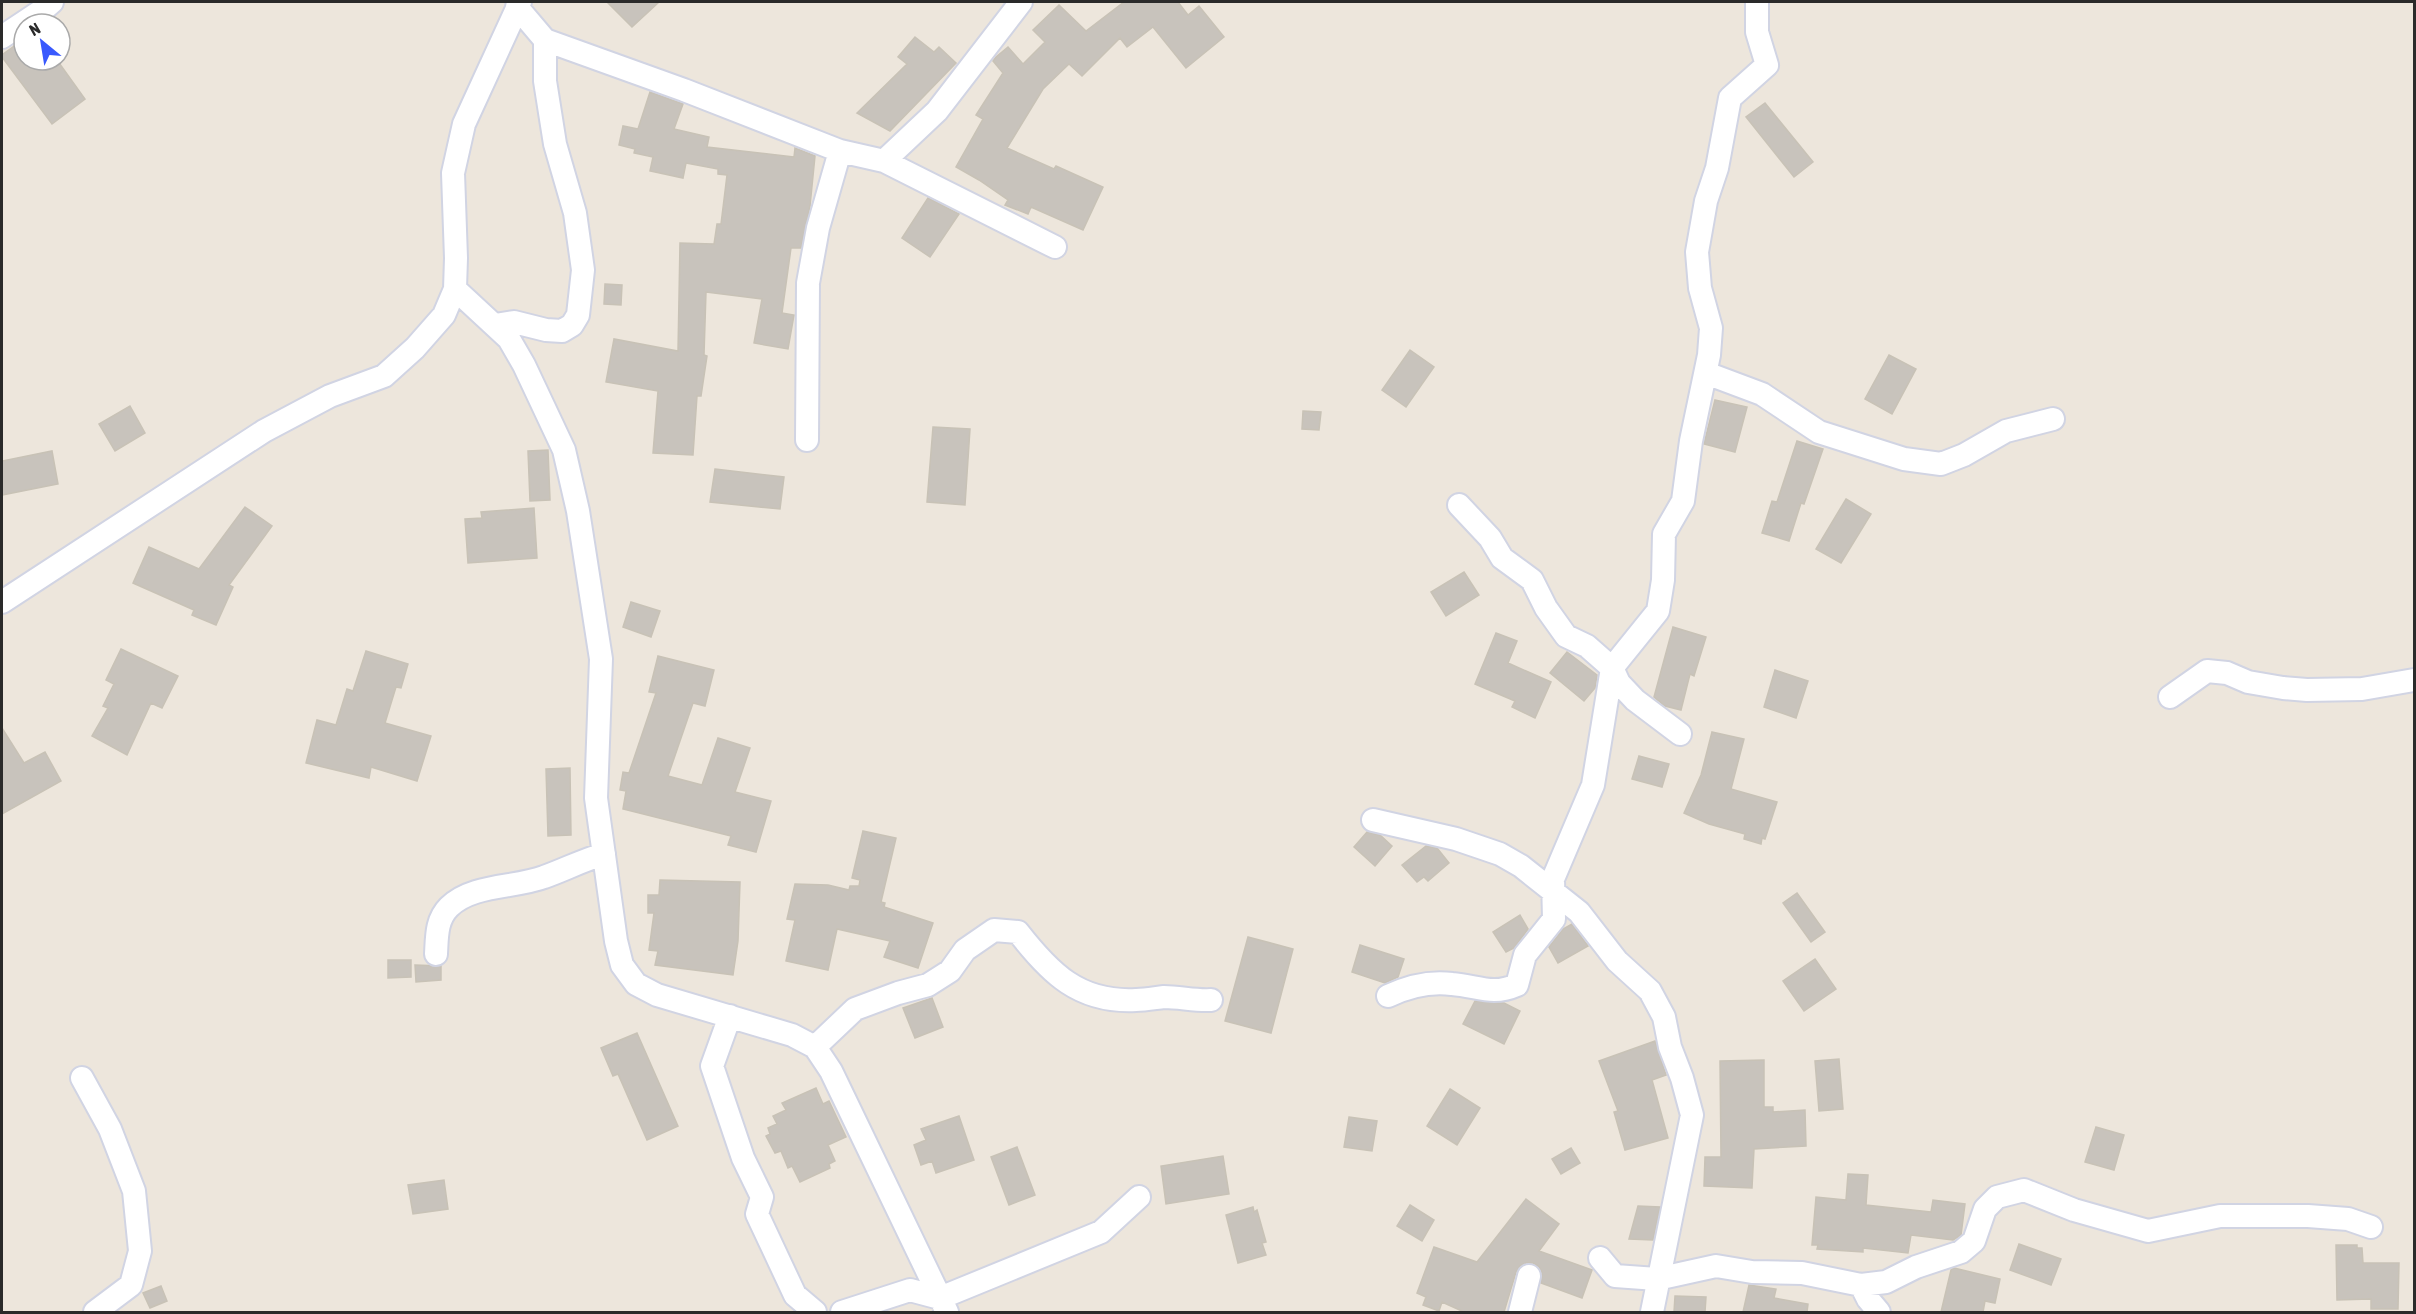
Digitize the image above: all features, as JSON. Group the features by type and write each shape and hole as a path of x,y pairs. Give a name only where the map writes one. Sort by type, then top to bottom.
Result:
{"street":[{"path":"2,37 52,2"},
{"path":"884,161 937,111 1021,2"},
{"path":"1388,996 1412,986 1437,983 1503,991 1517,985 1525,955 1554,919 1553,879 1593,785 1612,668 1658,611 1663,580 1664,534 1683,501 1691,441 1706,373 1711,328 1701,288 1697,252 1706,201 1717,168 1730,98 1767,65 1756,32 1757,2"},
{"path":"2,602 264,431 330,396 384,376 416,348 444,315 454,289 456,258 453,174 464,124 519,4 545,40 684,90 840,151 884,161 1055,247"},
{"path":"495,325 514,322 546,330 562,331 572,325 578,315 583,270 575,213 555,144 545,81 545,40"},
{"path":"807,440 808,283 818,228 840,151"},
{"path":"454,289 509,339 524,364 564,450 578,510 601,659 596,798 616,940 622,965 636,984 657,995 792,1035 814,1047 831,1071 943,1305"},
{"path":"1706,373 1762,394 1819,432 1904,459 1941,464 1965,456 2006,431 2054,419"},
{"path":"1459,505 1490,538 1503,558 1532,580 1546,608 1566,636 1587,646 1612,668 1619,683 1635,700 1680,734"},
{"path":"2170,697 2207,671 2227,673 2248,682 2307,690 2362,689 2415,680"},
{"path":"1373,820 1456,839 1500,854 1521,866 1578,912 1617,961 1650,991 1664,1017 1670,1047 1692,1115 1652,1312"},
{"path":"436,954 437,925 449,907 470,894 543,877 604,854"},
{"path":"814,1047 855,1010 898,993 928,985 950,972 965,950 994,930 1018,932 1052,972 1078,989 1101,997 1134,1001 1165,997 1211,1000"},
{"path":"730,1016 712,1066 721,1098 743,1158 762,1197 757,1214 795,1295 815,1312"},
{"path":"82,1078 110,1129 134,1191 141,1251 131,1285 95,1312"},
{"path":"1600,1258 1615,1276 1657,1280 1716,1266 1752,1272 1802,1273 1862,1284 1886,1282 1916,1267 1961,1252 1974,1241 1985,1209 1997,1197 2024,1190 2074,1210 2148,1231 2220,1216 2308,1216 2348,1219 2371,1227"},
{"path":"842,1312 910,1290 943,1305 1101,1232 1139,1197"},
{"path":"1520,1312 1528,1276"},
{"path":"1862,1284 1868,1299 1879,1312"}],"building":[{"path":"607,2 659,2 632,27"},
{"path":"1124,2 1178,2 1188,15 1199,6 1224,37 1186,68 1153,27 1127,47 1120,38 1082,76 1069,64 1043,89 1007,148 1103,187 1083,230 1031,207 1028,214 1005,205 1008,200 956,167 983,119 976,115 1003,73 993,61 996,57 1008,47 1023,64 1045,42 1033,30 1059,5 1086,31"},
{"path":"915,37 934,52 939,47 956,63 890,131 857,113 907,64 898,57"},
{"path":"12,48 12,70 2,57"},
{"path":"13,72 66,72 85,99 52,124"},
{"path":"650,92 683,104 674,129 709,137 707,147 794,157 795,148 815,156 810,206 801,248 791,248 782,313 794,315 788,349 754,343 762,299 706,292 704,355 707,356 701,396 697,396 693,455 653,453 658,391 606,382 614,339 678,351 680,243 714,244 717,224 721,224 727,175 718,174 718,169 686,163 683,178 650,171 653,157 634,153 635,149 619,145 623,126 638,129"},
{"path":"1765,103 1813,162 1794,177 1746,117"},
{"path":"928,198 959,214 930,257 902,238"},
{"path":"605,284 622,285 621,305 604,304"},
{"path":"1410,350 1434,367 1406,407 1382,390"},
{"path":"1889,355 1916,369 1892,414 1865,399"},
{"path":"1715,400 1747,407 1735,452 1704,444"},
{"path":"130,406 145,433 115,451 99,424"},
{"path":"1303,411 1321,412 1319,430 1302,429"},
{"path":"933,427 970,429 965,505 927,502"},
{"path":"1797,441 1823,449 1804,504 1801,503 1789,541 1762,533 1772,501 1777,502"},
{"path":"548,450 550,500 530,501 528,451"},
{"path":"52,451 58,484 2,495 2,461"},
{"path":"715,469 784,477 780,509 710,502"},
{"path":"1846,499 1871,514 1841,563 1816,549"},
{"path":"245,507 272,526 229,585 233,587 216,625 192,615 194,610 133,583 149,547 199,569"},
{"path":"534,508 537,558 468,563 465,519 482,518 481,512"},
{"path":"1464,572 1479,595 1446,616 1431,592"},
{"path":"631,602 660,611 651,637 623,627"},
{"path":"1673,627 1706,637 1694,676 1690,674 1681,710 1665,706 1654,697"},
{"path":"1496,633 1517,641 1508,663 1551,682 1535,718 1512,707 1515,701 1475,684"},
{"path":"121,649 178,676 162,708 151,703 127,755 92,736 108,708 103,706 114,684 106,680"},
{"path":"366,651 408,664 401,688 396,687 385,723 431,736 417,781 371,767 369,778 306,763 317,720 336,725 347,689 353,691"},
{"path":"1567,652 1597,675 1595,688 1584,701 1550,673"},
{"path":"658,656 714,670 705,706 693,703 668,776 702,785 718,738 750,748 735,792 771,801 756,852 728,845 731,836 623,809 626,791 620,790 623,772 629,773 656,693 649,692"},
{"path":"1775,670 1808,681 1796,718 1764,707"},
{"path":"2,728 24,763 45,752 61,781 2,814"},
{"path":"1712,732 1744,739 1731,789 1777,802 1765,839 1762,838 1761,844 1744,839 1745,834 1709,824 1684,813 1701,775"},
{"path":"1639,756 1669,764 1662,787 1632,779"},
{"path":"570,768 571,835 548,836 546,769"},
{"path":"863,831 896,838 881,902 885,903 884,907 933,923 918,968 884,957 890,941 837,929 828,970 786,961 795,920 787,919 795,884 828,885 849,890 850,886 859,886 860,880 852,878"},
{"path":"1367,832 1380,835 1392,846 1375,866 1354,847"},
{"path":"1426,846 1437,848 1449,863 1428,881 1424,877 1417,882 1402,865"},
{"path":"660,880 740,882 738,941 733,975 655,965 658,951 649,950 654,913 648,913 648,895 659,895"},
{"path":"1797,893 1825,932 1811,942 1783,903"},
{"path":"1520,915 1528,929 1514,948 1506,952 1493,932"},
{"path":"1572,924 1588,946 1558,963 1549,947 1563,929"},
{"path":"1248,937 1293,949 1271,1033 1225,1021"},
{"path":"1360,945 1404,959 1398,977 1385,983 1352,972"},
{"path":"1815,959 1836,989 1804,1011 1783,981"},
{"path":"388,960 411,960 411,977 388,978"},
{"path":"415,965 441,966 441,980 416,982"},
{"path":"932,998 943,1027 915,1038 903,1008"},
{"path":"1475,1001 1504,1003 1520,1011 1504,1044 1463,1024"},
{"path":"637,1033 678,1126 647,1140 618,1074 613,1076 601,1048"},
{"path":"1655,1041 1666,1075 1652,1080 1668,1138 1625,1150 1614,1112 1618,1111 1599,1061"},
{"path":"1839,1059 1843,1109 1819,1111 1815,1061"},
{"path":"1764,1060 1764,1107 1773,1107 1773,1112 1805,1110 1806,1146 1754,1149 1752,1188 1704,1186 1705,1157 1721,1157 1720,1061"},
{"path":"816,1088 823,1104 829,1101 846,1137 828,1145 835,1161 829,1164 830,1168 800,1182 792,1166 788,1168 781,1151 775,1153 766,1136 770,1134 768,1128 777,1124 773,1116 786,1110 782,1103"},
{"path":"1450,1089 1480,1108 1457,1145 1427,1126"},
{"path":"959,1116 974,1160 936,1173 932,1161 921,1165 914,1145 926,1140 921,1129"},
{"path":"1349,1117 1377,1121 1372,1151 1344,1147"},
{"path":"2096,1127 2124,1135 2114,1170 2085,1162"},
{"path":"1017,1147 1035,1195 1009,1205 991,1157"},
{"path":"1571,1148 1580,1163 1561,1174 1552,1159"},
{"path":"1223,1156 1229,1194 1166,1204 1161,1166"},
{"path":"1848,1174 1868,1175 1866,1205 1931,1212 1933,1200 1965,1204 1961,1235 1953,1240 1911,1235 1908,1253 1863,1248 1863,1252 1817,1249 1818,1245 1812,1245 1816,1197 1846,1200"},
{"path":"444,1180 448,1209 413,1214 408,1185"},
{"path":"1526,1199 1559,1224 1539,1251 1592,1270 1582,1298 1541,1283 1542,1273 1539,1267 1533,1263 1526,1263 1516,1272 1504,1312 1464,1312 1442,1302 1439,1311 1423,1305 1426,1297 1417,1293 1434,1247 1477,1262"},
{"path":"1410,1205 1434,1220 1422,1241 1397,1226"},
{"path":"1638,1206 1660,1207 1653,1240 1629,1239"},
{"path":"1253,1207 1254,1212 1257,1210 1266,1242 1262,1243 1266,1255 1238,1263 1226,1215"},
{"path":"2019,1244 2061,1259 2051,1285 2010,1270"},
{"path":"2336,1245 2357,1245 2357,1248 2362,1248 2363,1263 2399,1263 2398,1309 2371,1309 2371,1299 2337,1300"},
{"path":"1954,1268 2000,1279 1995,1303 1985,1301 1983,1312 1941,1312 1951,1270"},
{"path":"1749,1285 1776,1289 1774,1298 1808,1304 1807,1312 1743,1312"},
{"path":"161,1286 167,1301 150,1308 143,1293"},
{"path":"1675,1296 1706,1297 1705,1312 1674,1312"}]}
